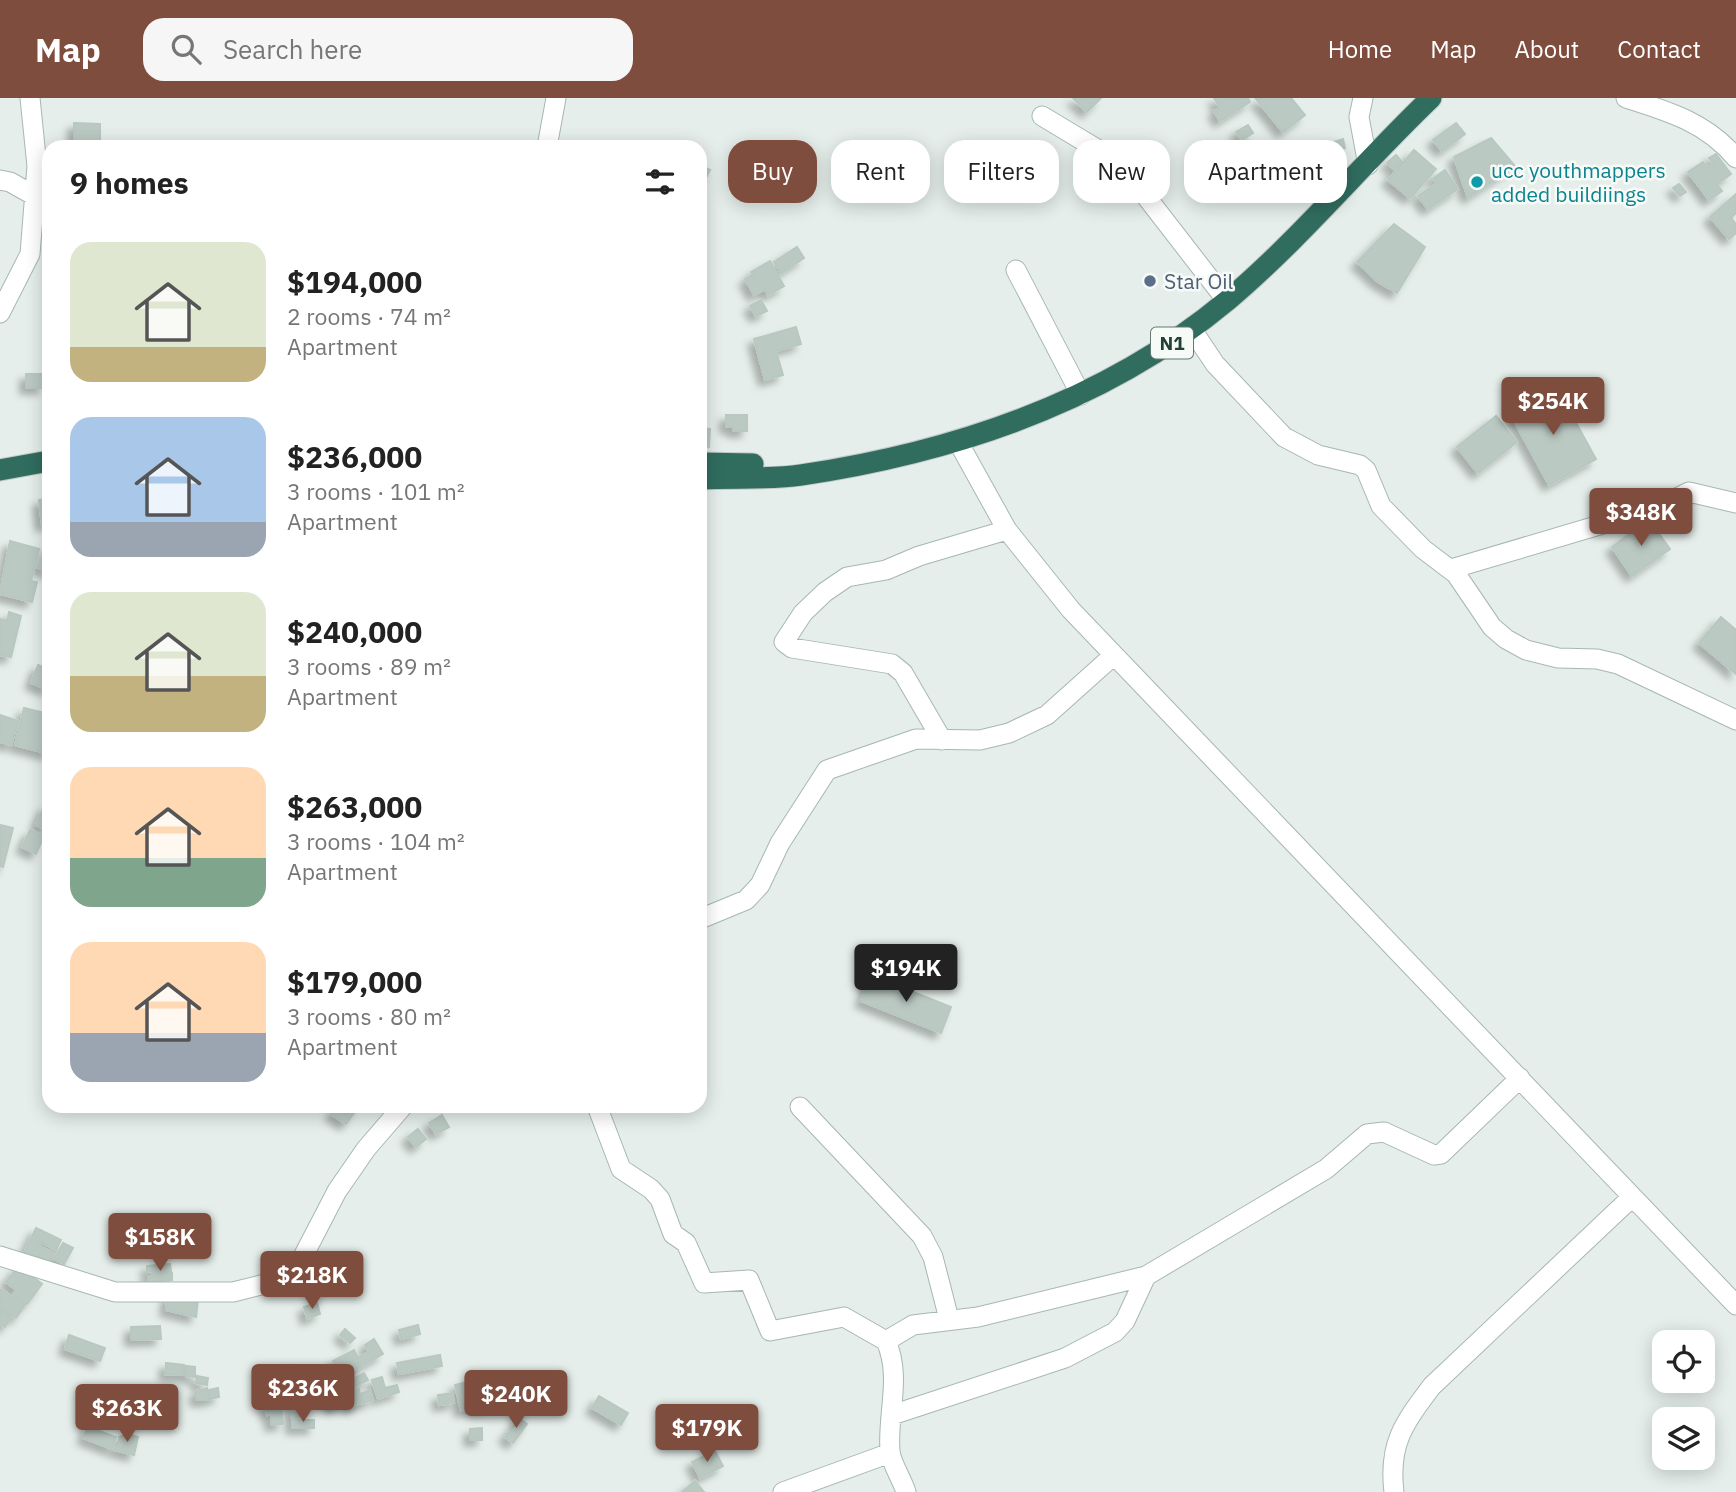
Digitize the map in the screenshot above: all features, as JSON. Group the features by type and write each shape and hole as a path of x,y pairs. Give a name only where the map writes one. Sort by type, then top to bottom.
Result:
{"highway":[{"name":"N1","path":"707,479 800,475 898,456 1028,418 1081,394 1126,370 1227,301 1368,165 1431,98"},
{"path":"0,470 42,462"},
{"name":"N1","path":"707,463 839,466"}],"street":[{"path":"0,313 30,254 37,166 30,98"},
{"path":"548,140 556,98"},
{"path":"1363,98 1359,117 1368,165"},
{"path":"1626,98 1676,114 1712,134 1736,158"},
{"path":"1042,116 1107,155 1138,186 1227,301"},
{"path":"0,180 10,182 35,197"},
{"path":"1016,270 1081,394"},
{"path":"1191,328 1215,364 1284,437 1310,451 1366,470 1381,506 1389,516 1423,549 1451,569 1492,626 1506,639 1526,650 1558,658 1597,659 1618,664 1736,720"},
{"path":"957,440 1007,530 1037,570 1114,655 1736,1305"},
{"path":"1451,569 1657,508 1684,493 1736,503"},
{"path":"942,740 903,673 892,664 792,648 784,642 803,613 825,592 847,577 886,570 919,556 1007,530"},
{"path":"707,917 746,900 760,885 780,843 827,770 916,739 980,740 1009,733 1047,715 1114,655"},
{"path":"886,1341 913,1325 1016,1308 1146,1276 1326,1169 1367,1133 1384,1132 1434,1155 1441,1154 1520,1078"},
{"path":"800,1107 922,1236 933,1257 949,1320"},
{"path":"0,1256 116,1292 233,1292 281,1280 295,1272 337,1191 366,1149 397,1113"},
{"path":"600,1113 621,1169 651,1189 660,1199 673,1234 686,1243 704,1283 749,1280 769,1331 844,1317 886,1341 895,1369 890,1453 906,1492"},
{"path":"1394,1492 1391,1465 1407,1418 1433,1386 1632,1196"},
{"path":"892,1415 1065,1358 1115,1332 1125,1321 1146,1276"},
{"path":"783,1492 890,1453"}],"building":[{"path":"1073,98 1101,98 1087,112"},
{"path":"1214,98 1248,98 1250,102 1220,121 1214,111 1220,108"},
{"path":"1291,98 1305,115 1283,132 1256,99"},
{"path":"74,123 100,124 100,140 74,140"},
{"path":"1456,123 1465,134 1442,151 1433,140"},
{"path":"1248,125 1253,133 1242,140 1236,132"},
{"name":"ucc youthmappers added buildiings","path":"1491,138 1515,166 1468,198 1454,157"},
{"path":"1414,150 1436,169 1410,198 1388,180"},
{"path":"1716,154 1731,174 1717,184 1722,191 1709,200 1688,172 1703,162 1708,168 1714,164 1709,158"},
{"path":"1396,155 1402,162 1394,169 1387,163"},
{"path":"1445,170 1458,189 1428,209 1418,196 1437,183 1434,178"},
{"path":"1679,184 1686,192 1680,196 1673,188"},
{"path":"1736,194 1736,213 1731,218 1736,224 1736,233 1729,239 1710,217"},
{"path":"1394,224 1425,247 1397,293 1378,282 1357,262"},
{"path":"797,247 804,258 781,273 774,262"},
{"path":"770,261 784,286 768,295 765,289 754,295 745,279 753,275 751,272"},
{"path":"761,300 767,311 756,316 750,306"},
{"path":"796,327 801,344 776,351 783,375 765,380 754,339"},
{"path":"26,374 42,374 42,388 26,388"},
{"path":"1558,390 1596,459 1549,485 1511,415"},
{"path":"726,415 747,415 747,431 733,431 733,427 726,427"},
{"path":"1496,416 1517,442 1478,473 1457,447"},
{"path":"707,429 710,429 707,447"},
{"path":"39,500 42,500 42,525"},
{"path":"1649,520 1670,549 1632,576 1612,547"},
{"path":"10,541 39,549 31,581 37,582 32,602 0,594"},
{"path":"42,557 42,570 37,567"},
{"path":"9,612 21,616 11,657 0,655 0,619 7,621"},
{"path":"1721,617 1736,630 1736,674 1699,643"},
{"path":"38,665 42,667 42,687 31,683"},
{"path":"24,708 42,712 42,752 15,745"},
{"path":"0,715 18,721 11,745 0,742"},
{"path":"42,812 42,828 36,825"},
{"path":"0,825 13,828 3,867 0,866"},
{"path":"30,830 42,835 36,854 22,847"},
{"path":"871,975 951,1007 941,1033 861,1001"},
{"path":"332,1113 354,1113 346,1124"},
{"path":"442,1115 449,1127 436,1134 429,1123"},
{"path":"418,1129 426,1139 416,1147 408,1137"},
{"path":"36,1228 61,1240 56,1250 41,1242 39,1246 54,1253 50,1262 25,1251"},
{"path":"63,1243 73,1248 64,1264 54,1259"},
{"path":"170,1264 171,1271 167,1272 172,1273 172,1280 148,1282 148,1276 153,1276 152,1271 147,1272 147,1266"},
{"path":"19,1266 42,1284 27,1304 13,1294 16,1290 6,1282"},
{"path":"0,1289 25,1305 16,1318 0,1308"},
{"path":"168,1294 198,1299 196,1317 166,1310"},
{"path":"317,1303 320,1314 307,1319 304,1307"},
{"path":"0,1311 11,1317 5,1327 0,1324"},
{"path":"418,1325 420,1334 401,1339 399,1330"},
{"path":"160,1326 161,1339 131,1340 131,1327"},
{"path":"345,1329 355,1338 350,1343 340,1335"},
{"path":"69,1335 105,1348 100,1361 65,1349"},
{"path":"374,1339 383,1354 343,1377 333,1361 354,1350 358,1358 369,1352 365,1345"},
{"path":"440,1355 442,1366 399,1374 397,1363"},
{"path":"166,1363 184,1365 184,1375 165,1374"},
{"path":"290,1365 300,1365 299,1382 290,1382"},
{"path":"186,1366 195,1367 195,1377 186,1376"},
{"path":"364,1373 368,1380 354,1387 351,1380"},
{"path":"197,1376 208,1378 207,1385 196,1383"},
{"path":"382,1377 385,1388 397,1385 399,1392 378,1399 372,1380"},
{"path":"486,1378 492,1404 461,1411 455,1385"},
{"path":"348,1383 351,1390 342,1394 345,1402 333,1408 326,1394"},
{"path":"291,1384 302,1384 302,1401 291,1401"},
{"path":"207,1388 209,1400 196,1400 196,1391"},
{"path":"218,1388 219,1397 210,1399 209,1390"},
{"path":"359,1388 361,1403 351,1407 348,1397"},
{"path":"370,1390 373,1400 363,1403 360,1394"},
{"path":"159,1391 174,1395 171,1408 156,1403"},
{"path":"289,1391 290,1401 281,1402 280,1392"},
{"path":"452,1393 454,1403 439,1405 438,1395"},
{"path":"599,1396 628,1413 621,1425 592,1408"},
{"path":"281,1404 282,1413 267,1415 266,1405"},
{"path":"304,1406 305,1417 291,1418 291,1407"},
{"path":"282,1415 283,1424 271,1425 271,1416"},
{"path":"519,1418 527,1424 513,1443 505,1437"},
{"path":"292,1420 314,1420 314,1428 292,1428"},
{"path":"88,1427 116,1437 112,1449 83,1438"},
{"path":"482,1428 482,1440 470,1440 470,1429"},
{"path":"128,1434 138,1437 134,1455 114,1450 119,1444 119,1437"},
{"path":"715,1451 723,1466 700,1478 692,1462"},
{"path":"695,1481 704,1492 682,1492"}],"place":[{"name":"ucc youthmappers added buildiings","path":"1477,182"},
{"name":"Star Oil","path":"1150,281"}]}
